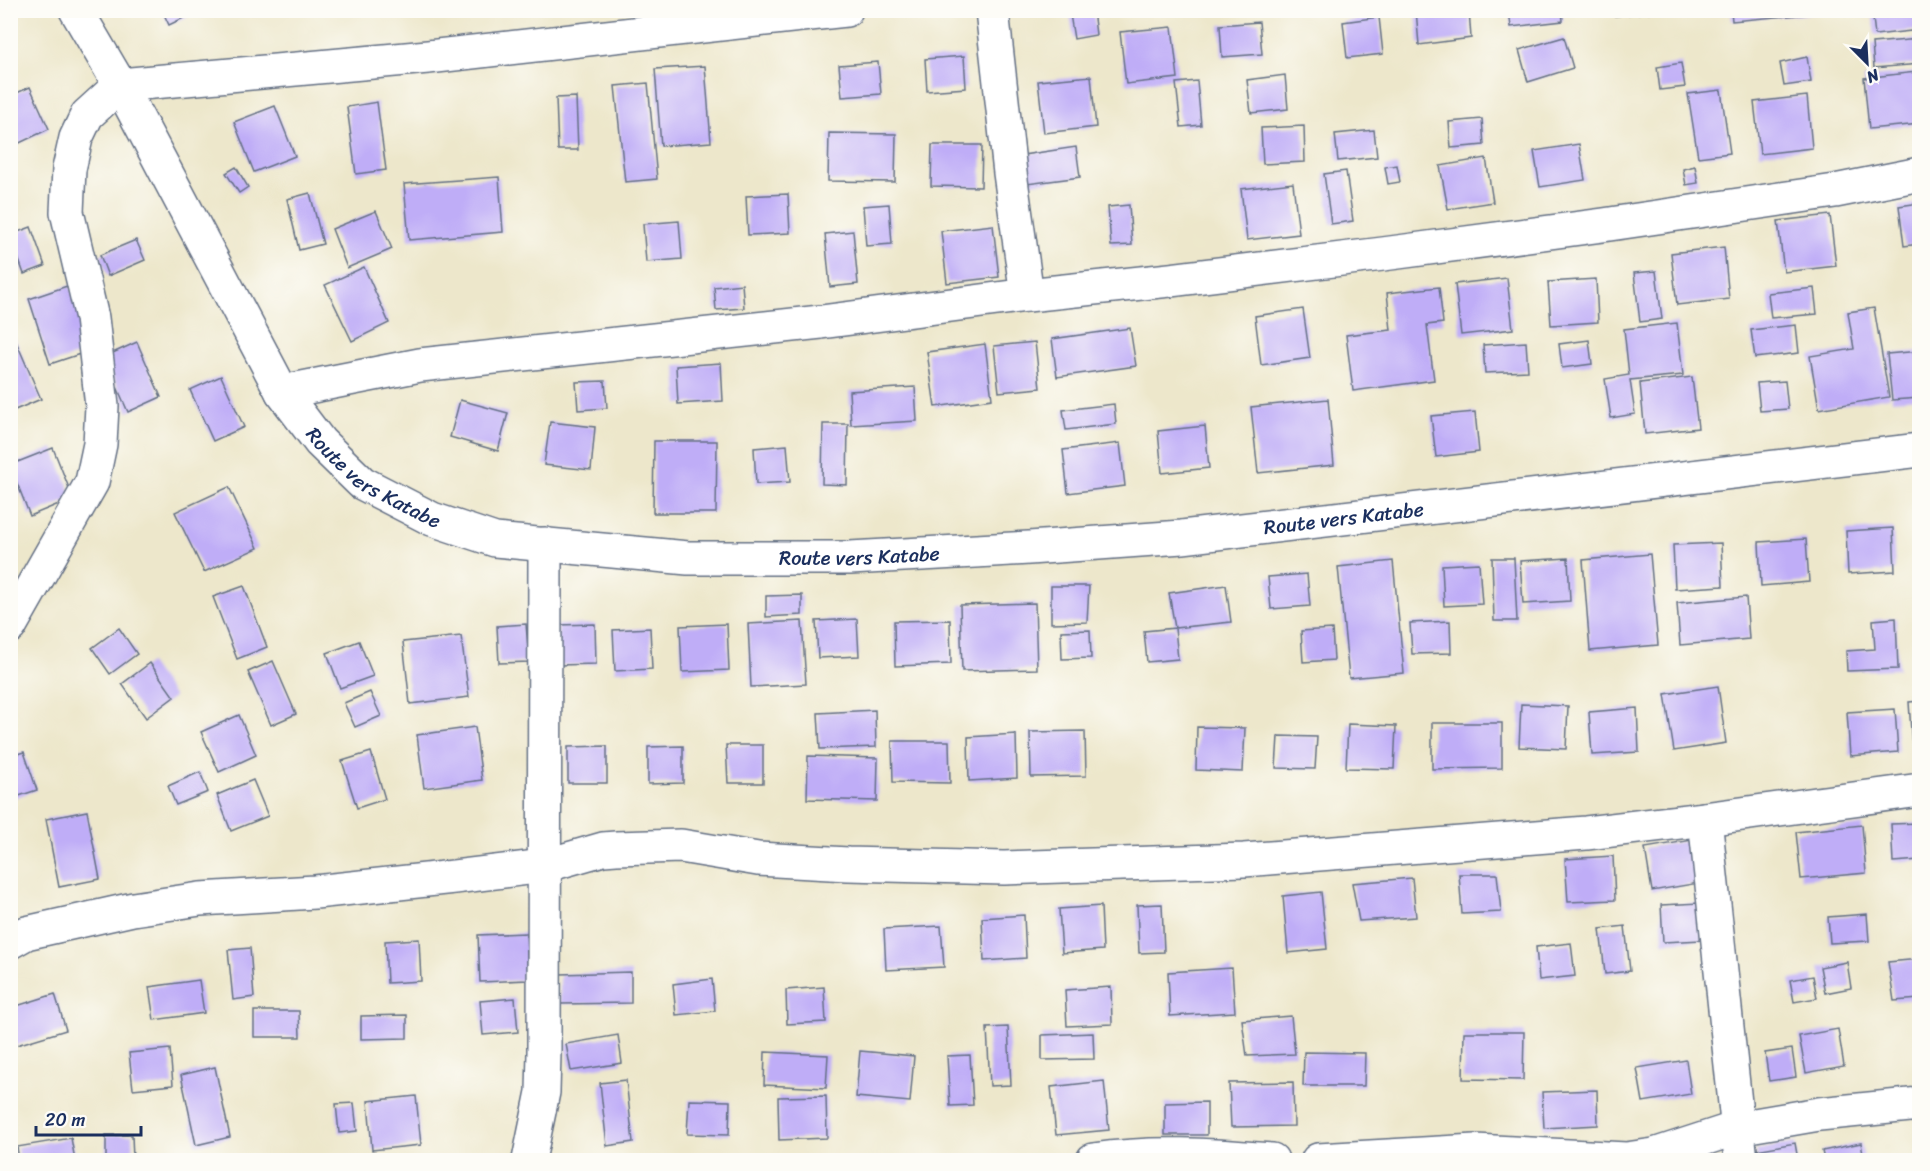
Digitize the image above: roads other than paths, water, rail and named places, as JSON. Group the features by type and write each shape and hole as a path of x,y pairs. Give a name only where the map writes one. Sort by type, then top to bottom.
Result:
{"street":[{"name":"Route vers Katabe","path":"76,10 120,85 282,392 320,442 363,483 432,519 495,540 688,558 850,558 1029,548 1182,537 1920,450"},
{"path":"10,626 92,482 100,444 102,406 92,318 67,212 69,169 76,138 87,115 120,85 428,57 846,10"},
{"path":"992,10 1010,173 1027,295"},
{"path":"282,392 420,365 809,323 1027,295 1218,274 1579,228 1835,191 1920,174"},
{"path":"529,1161 543,1092 545,544"},
{"path":"10,942 26,933 133,909 200,899 315,892 544,866 603,849 681,846 758,859 1004,868 1244,860 1586,833 1920,790"},
{"path":"1705,819 1742,1161"},
{"path":"1318,1161 1475,1151 1626,1159 1654,1155 1737,1128 1819,1114 1920,1104"},
{"path":"1093,1161 1121,1156 1196,1154 1272,1161"}]}
